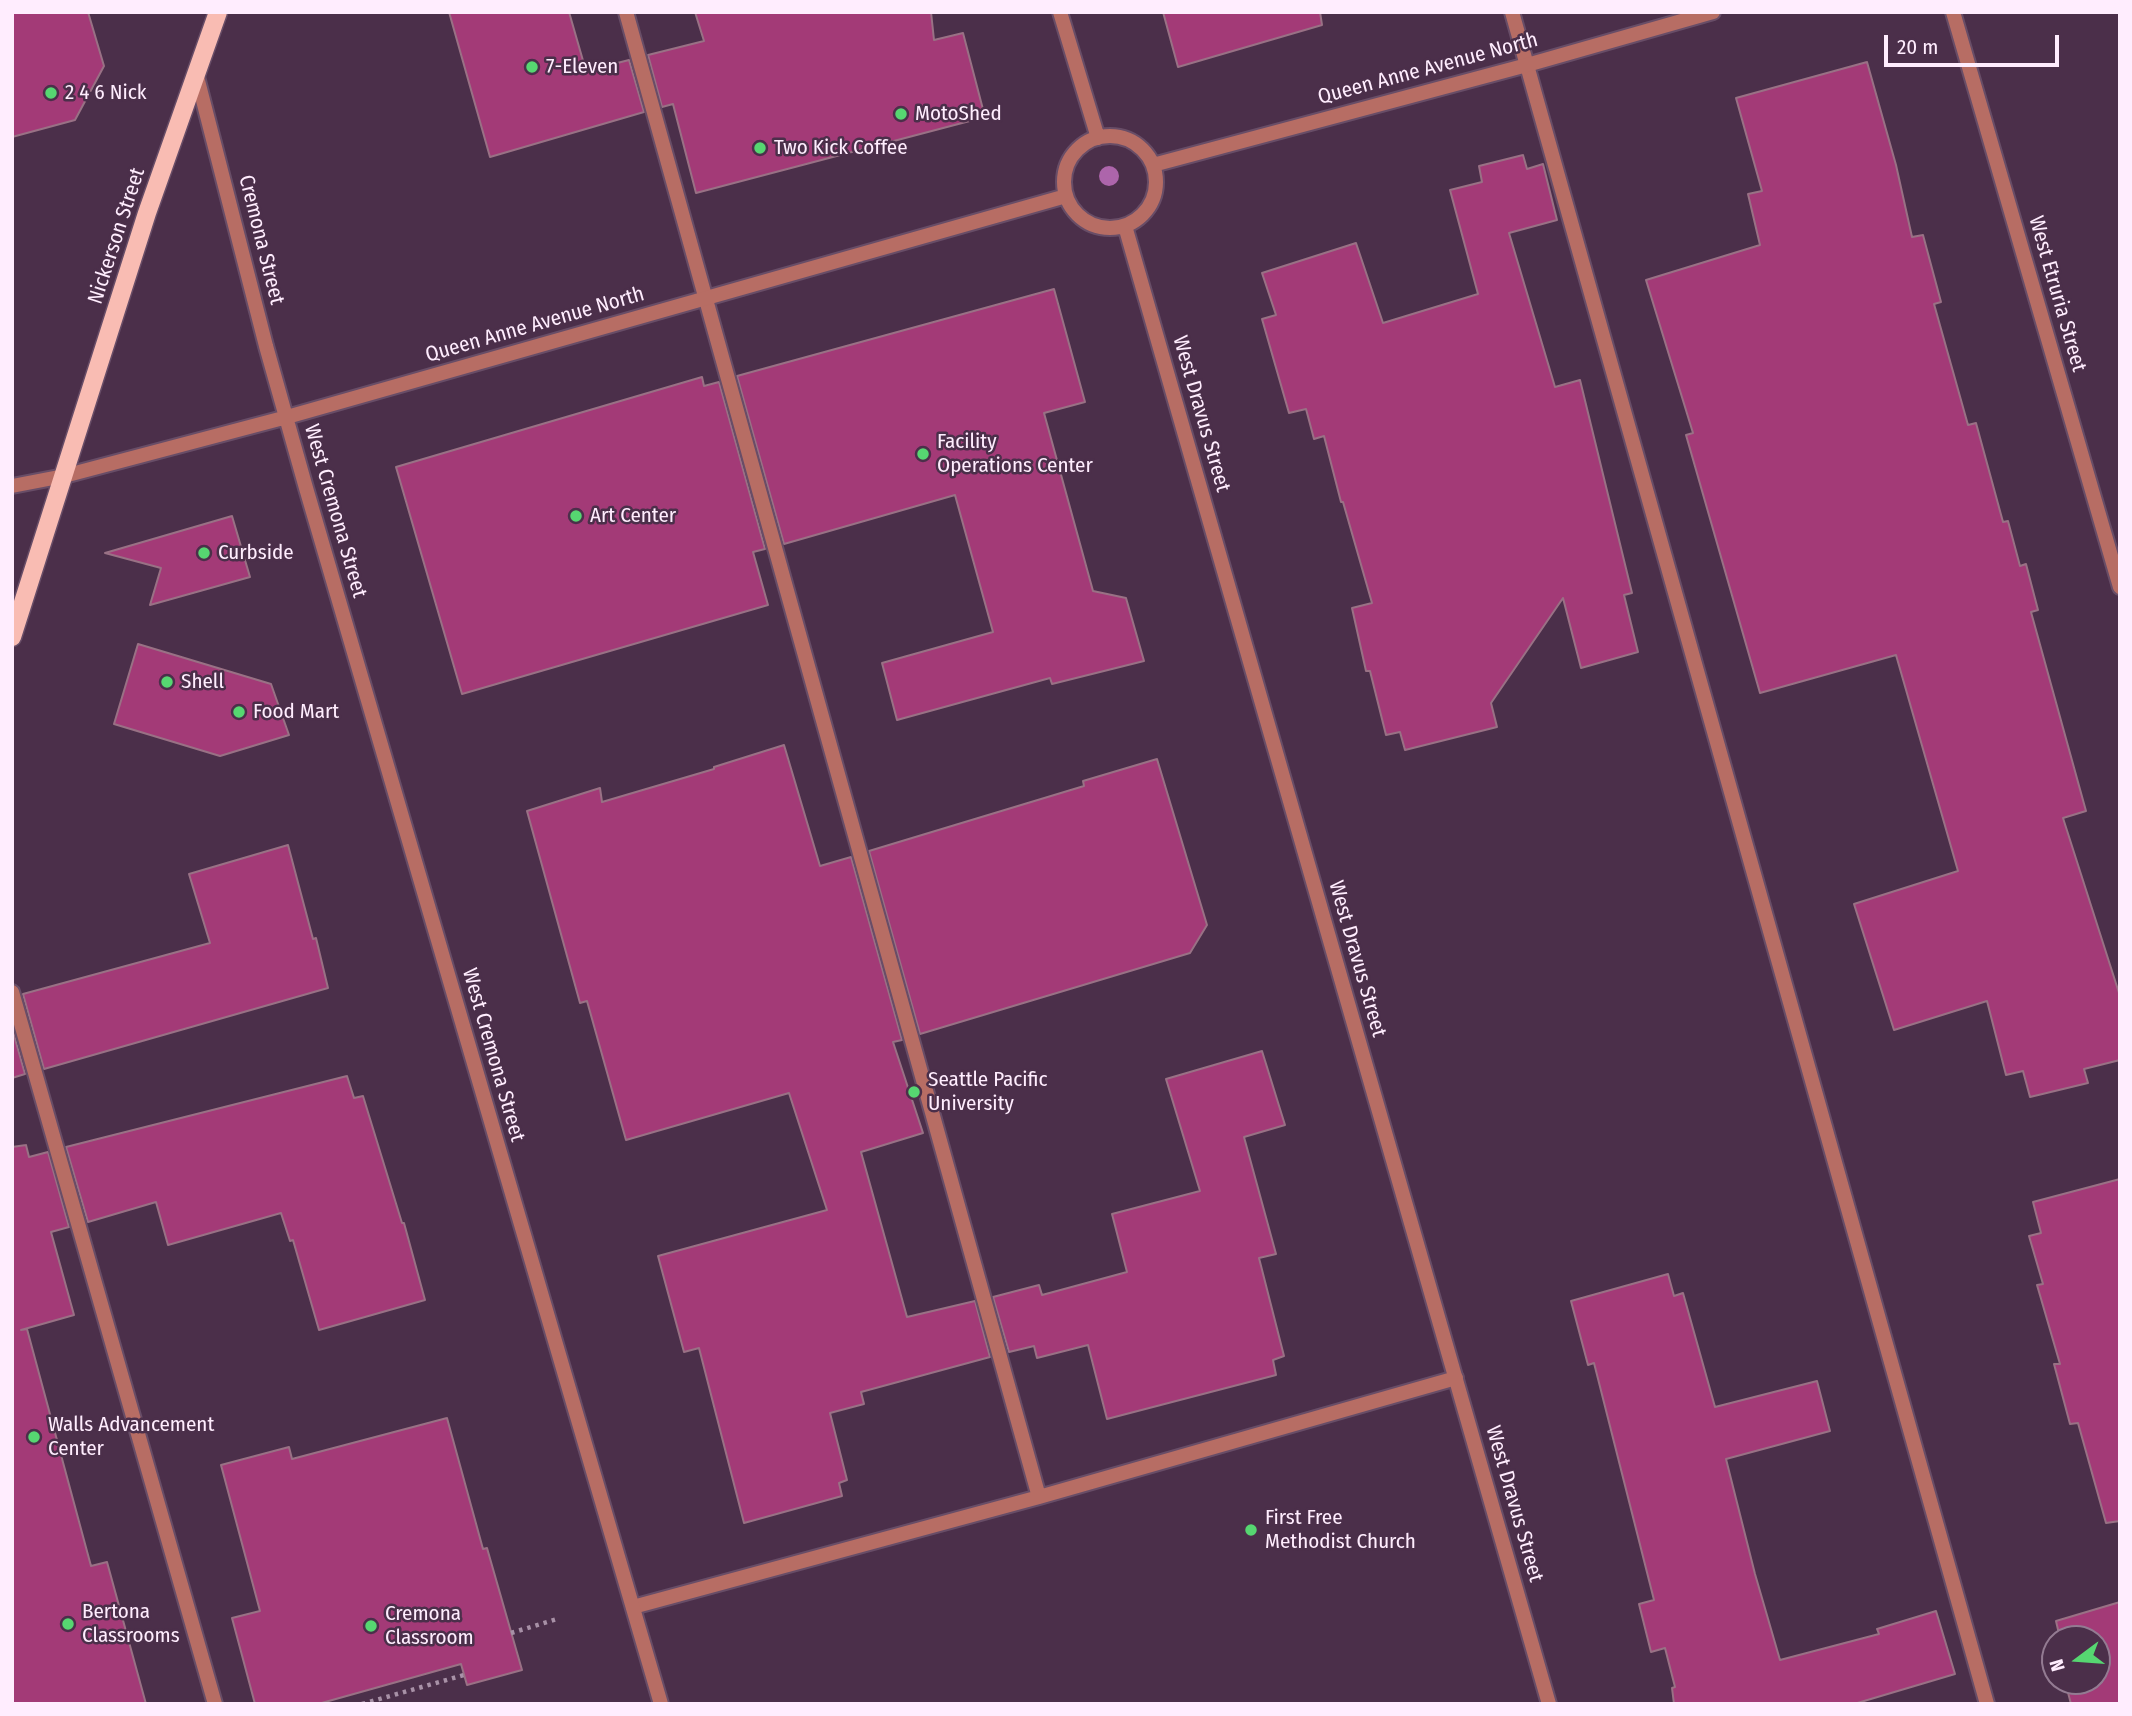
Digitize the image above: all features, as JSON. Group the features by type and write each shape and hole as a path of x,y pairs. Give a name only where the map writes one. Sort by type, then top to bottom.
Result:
{"main road":[{"name":"Nickerson Street","path":"12,638 147,213 218,12"}],"street":[{"path":"626,12 1039,1497"},
{"path":"1060,12 1098,138"},
{"path":"1512,12 1987,1704"},
{"name":"Queen Anne Avenue North","path":"1153,165 1527,65 1713,12"},
{"name":"West Etruria Street","path":"1954,12 2120,587"},
{"name":"Cremona Street","path":"196,73 287,417"},
{"path":"1114,136 1129,140 1141,148 1153,165 1156,188 1152,202 1144,214 1125,226 1104,228 1090,224 1077,215 1066,195 1065,171 1072,156 1083,145 1098,138 1114,136"},
{"name":"Queen Anne Avenue North","path":"12,486 287,417 1066,195"},
{"name":"West Dravus Street","path":"1125,226 1549,1704"},
{"name":"West Cremona Street","path":"287,417 342,616 661,1704"},
{"path":"12,992 215,1704"},
{"path":"633,1607 1039,1497 1456,1378"}],"path":[{"path":"511,1633 557,1619"},
{"path":"362,1704 464,1675"}],"building":[{"name":"2 4 6 Nick","path":"12,12 88,12 104,66 75,120 12,137"},
{"path":"449,12 569,12 586,71 629,60 644,112 490,157"},
{"path":"695,12 931,12 934,40 963,33 985,117 696,193 673,104 662,107 648,55 704,41"},
{"path":"1163,12 1320,12 1322,25 1178,67"},
{"path":"1867,62 1896,165 1912,237 1923,235 1941,302 1934,304 1968,425 1976,423 2003,522 2008,521 2020,566 2026,564 2038,610 2031,612 2086,811 2063,818 2120,996 2120,1060 2084,1069 2088,1083 2030,1097 2023,1071 2006,1075 1987,1001 1894,1030 1854,904 1958,871 1896,655 1760,693 1686,435 1693,433 1646,280 1760,245 1748,194 1762,191 1736,98"},
{"path":"1523,155 1527,169 1543,164 1557,220 1509,233 1555,387 1580,380 1632,593 1624,595 1638,652 1581,668 1563,598 1491,703 1497,727 1405,750 1400,732 1386,735 1370,671 1366,671 1352,608 1372,603 1324,436 1314,439 1306,409 1289,413 1262,319 1276,315 1262,273 1356,243 1383,323 1478,294 1450,190 1482,182 1479,166"},
{"name":"Facility Operations Center","path":"1054,289 1085,402 1044,413 1093,591 1126,598 1144,661 1052,684 1050,678 897,720 882,663 993,632 955,495 784,544 737,376"},
{"name":"Art Center","path":"702,377 704,386 719,382 765,549 753,552 768,605 462,694 396,467"},
{"path":"232,516 250,577 150,605 161,568 105,553"},
{"path":"138,644 271,684 289,735 220,756 114,724"},
{"path":"784,745 820,866 851,857 902,1040 893,1042 923,1133 861,1152 907,1317 975,1301 990,1357 861,1392 864,1404 830,1413 847,1480 839,1483 842,1496 744,1523 699,1348 684,1352 658,1256 827,1210 789,1093 626,1140 587,1001 580,1003 527,811 600,788 602,802"},
{"path":"1157,759 1207,925 1190,953 920,1034 869,851 1084,786 1083,781"},
{"path":"288,845 328,988 44,1069 23,994 210,943 189,874"},
{"path":"12,1028 25,1074 12,1078"},
{"path":"1262,1051 1285,1125 1244,1137 1276,1254 1259,1258 1284,1356 1273,1360 1276,1375 1107,1419 1088,1345 1037,1358 1034,1346 1009,1352 993,1297 1039,1285 1042,1295 1127,1272 1112,1214 1200,1191 1166,1079"},
{"path":"347,1076 354,1098 363,1096 404,1223 425,1300 319,1330 293,1240 290,1241 281,1213 168,1245 156,1202 88,1222 66,1147"},
{"path":"26,1145 29,1157 48,1152 69,1227 51,1232 74,1315 21,1330 27,1329 91,1566 107,1562 146,1704 12,1704 12,1147"},
{"path":"2120,1179 2120,1521 2106,1523 2078,1423 2070,1424 2054,1364 2060,1364 2037,1285 2043,1284 2029,1236 2041,1233 2033,1202"},
{"path":"1668,1274 1674,1296 1683,1293 1715,1407 1817,1381 1830,1431 1726,1459 1780,1660 1879,1634 1877,1629 1936,1611 1955,1674 1854,1704 1674,1704 1672,1688 1675,1687 1665,1648 1651,1652 1639,1604 1654,1600 1594,1363 1588,1365 1571,1301"},
{"path":"447,1418 483,1549 487,1548 522,1670 467,1685 461,1664 318,1704 255,1704 232,1618 260,1611 221,1465 289,1447 292,1459"},
{"path":"2120,1602 2120,1704 2071,1704 2069,1695 2111,1695 2111,1625 2057,1625 2056,1621"}],"place":[{"name":"7-Eleven","path":"532,67"},
{"name":"2 4 6 Nick","path":"51,93"},
{"name":"MotoShed","path":"901,114"},
{"name":"Two Kick Coffee","path":"760,148"},
{"name":"Facility Operations Center","path":"923,454"},
{"name":"Art Center","path":"576,516"},
{"name":"Curbside","path":"204,553"},
{"name":"Shell","path":"167,682"},
{"name":"Food Mart","path":"239,712"},
{"name":"Seattle Pacific University","path":"914,1092"},
{"name":"Walls Advancement Center","path":"34,1437"},
{"name":"First Free Methodist Church","path":"1251,1530"},
{"name":"Bertona Classrooms","path":"68,1624"},
{"name":"Cremona Classroom","path":"371,1626"}]}
